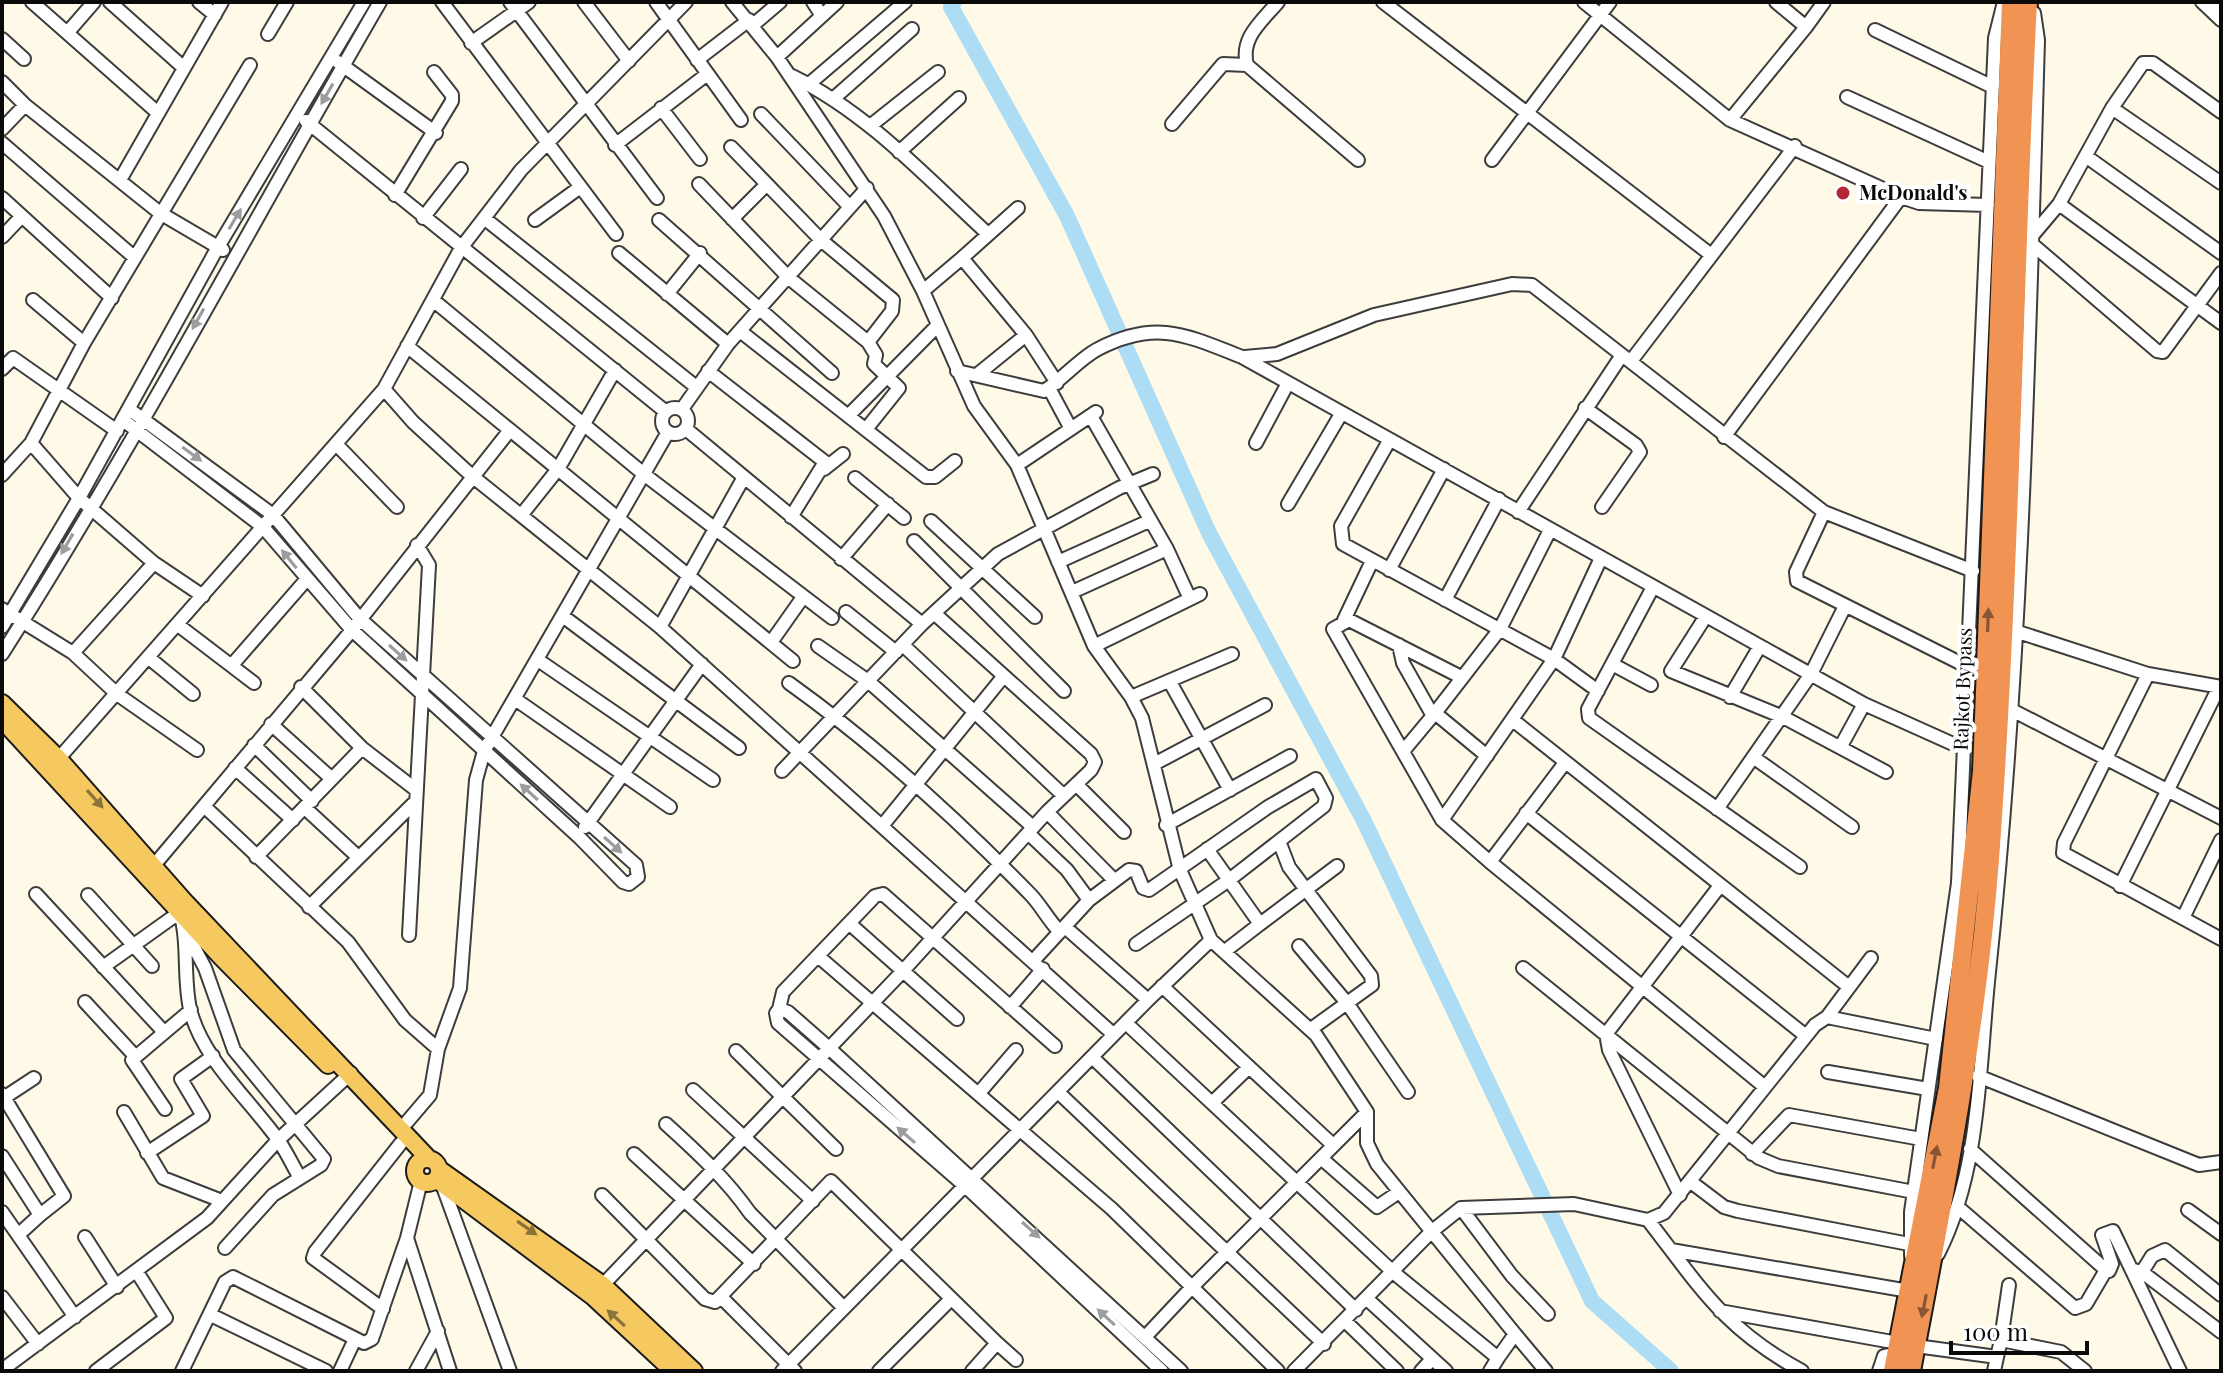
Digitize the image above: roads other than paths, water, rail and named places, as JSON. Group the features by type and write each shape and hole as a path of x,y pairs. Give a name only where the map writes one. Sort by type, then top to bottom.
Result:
{"highway":[{"name":"Rajkot Bypass","path":"1907,1360 1948,1088 1982,771 2011,2"},
{"name":"Rajkot Bypass","path":"1907,1360 1909,1291 1922,1270 1947,1192 1977,989 1989,860 2006,588 2018,181 2030,2"}],"main road":[{"path":"2,703 149,870 347,1077 431,1172 598,1290 694,1371"},
{"path":"2,720 54,764"},
{"path":"149,870 180,912 347,1077"},
{"path":"598,1290 673,1371"}],"street":[{"path":"32,2 158,113"},
{"path":"68,32 94,2"},
{"path":"110,2 184,68"},
{"path":"199,2 215,15"},
{"path":"120,180 222,2"},
{"path":"268,34 287,2"},
{"path":"2,654 23,620 123,420 218,247 364,2"},
{"path":"2,627 6,612 141,424 233,255 380,2"},
{"path":"442,2 616,234"},
{"path":"471,43 513,7 529,2"},
{"path":"584,2 629,61"},
{"path":"656,2 741,120"},
{"path":"54,764 384,389 461,248 484,218 546,144 686,2"},
{"path":"732,2 777,57 867,188 923,291 974,406 1017,465 1094,646 1131,697 1142,718 1166,825 1180,870 1211,940 1311,1029 1367,1112 1367,1143 1377,1164 1546,1371"},
{"path":"697,60 780,2"},
{"path":"813,2 822,16"},
{"path":"777,57 837,2"},
{"path":"809,84 905,2"},
{"path":"1278,2 1249,36 1243,49 1247,65 1358,160"},
{"path":"1383,2 1710,254"},
{"path":"1584,2 1730,120 1919,203 1988,205"},
{"path":"1492,160 1610,2"},
{"path":"1776,2 1806,27"},
{"path":"1730,120 1824,2"},
{"path":"1922,1270 1909,1244 1958,883 1995,38 2004,2"},
{"path":"1922,1270 1959,1208 1970,1149 2004,832 2032,240 2038,40 2030,2"},
{"path":"2202,2 2221,20"},
{"path":"513,7 657,198"},
{"path":"833,99 912,29"},
{"path":"1875,30 1993,87"},
{"path":"2,39 24,59"},
{"path":"331,57 436,133"},
{"path":"2032,240 2059,204 2112,108 2139,67 2148,61 2221,112"},
{"path":"1172,124 1223,64 1247,65"},
{"path":"2,475 31,443 84,343 250,65"},
{"path":"395,195 436,133 452,95 434,72"},
{"path":"870,126 938,72"},
{"path":"615,145 706,75"},
{"path":"789,75 833,99 870,126 988,234"},
{"path":"2,82 25,105 160,213 233,255"},
{"path":"1847,97 1989,162"},
{"path":"899,152 959,98"},
{"path":"2,129 25,105"},
{"path":"661,108 700,159"},
{"path":"2112,108 2221,183"},
{"path":"297,114 666,412"},
{"path":"761,114 850,207"},
{"path":"2,143 134,257"},
{"path":"1518,512 1585,408 1795,146"},
{"path":"731,147 821,240 893,300 892,311 868,342"},
{"path":"2087,157 2221,253"},
{"path":"423,218 461,169"},
{"path":"699,184 789,278 868,342 876,355 874,364 899,388 867,428"},
{"path":"732,219 766,185"},
{"path":"535,220 579,188"},
{"path":"666,412 682,409 695,386 728,344 867,188"},
{"path":"1724,437 1901,197"},
{"path":"2,198 112,298"},
{"path":"2059,204 2221,323"},
{"path":"923,291 1018,208"},
{"path":"2,237 22,216"},
{"path":"484,218 695,386"},
{"path":"659,220 700,253 832,373"},
{"path":"2032,240 2157,351 2168,349 2221,273"},
{"path":"619,253 728,344"},
{"path":"667,294 700,253"},
{"path":"962,258 1026,335 1071,429"},
{"path":"1242,357 1277,354 1374,315 1522,284 1541,290 1724,437 1824,512 1973,571"},
{"path":"33,300 84,343"},
{"path":"433,300 645,475 832,618"},
{"path":"848,416 938,325"},
{"path":"740,331 926,477 935,477 955,461"},
{"path":"957,371 978,374 1037,392 1053,386 1098,349 1135,334 1170,331 1242,357 1864,704 1962,748"},
{"path":"978,374 1026,335"},
{"path":"2,347 58,390 123,420 141,424 273,515 359,618 636,865 638,877 629,884 623,882 579,837 352,630 263,527 141,424"},
{"path":"404,352 510,430 793,661"},
{"path":"2,369 13,358"},
{"path":"523,513 558,469 615,370"},
{"path":"708,371 823,457 824,469"},
{"path":"1256,443 1288,383"},
{"path":"384,389 404,414 472,476 523,513 660,627 802,751 1113,1034"},
{"path":"1585,408 1636,445 1640,452 1602,507"},
{"path":"666,412 662,424 668,432 680,433 686,429 688,419 682,409"},
{"path":"1288,504 1341,414"},
{"path":"1017,465 1094,415 1149,521 1195,596 1094,646"},
{"path":"686,429 922,624"},
{"path":"149,870 352,630 510,430"},
{"path":"383,1309 313,1258 430,1095 438,1049 462,977 476,780 489,736 564,617 668,432"},
{"path":"1389,441 1341,526 1343,544 1554,659 1598,691"},
{"path":"31,443 84,502 154,563 203,596"},
{"path":"337,445 397,507"},
{"path":"791,517 824,469 843,454"},
{"path":"1389,570 1444,469"},
{"path":"782,771 922,624 983,566 1007,547 1153,474"},
{"path":"660,627 744,477"},
{"path":"855,478 904,518"},
{"path":"1445,600 1499,499"},
{"path":"841,559 888,504"},
{"path":"1824,512 1794,577 1968,667"},
{"path":"931,521 1035,617"},
{"path":"1058,562 1149,521"},
{"path":"1405,749 1500,629 1550,530"},
{"path":"914,541 1064,691"},
{"path":"409,935 413,804 429,565 417,545"},
{"path":"1072,592 1167,549"},
{"path":"1442,820 1514,721 1554,659 1601,558"},
{"path":"1372,561 1344,620 1336,625 1333,634 1405,749 1442,820 1643,983 1765,1087"},
{"path":"73,653 154,563"},
{"path":"232,665 306,580"},
{"path":"1653,587 1588,709 1589,718 1800,867"},
{"path":"772,641 803,597"},
{"path":"1717,809 1811,674 1845,606"},
{"path":"6,612 73,653 117,694 197,750"},
{"path":"846,612 900,649 1063,795"},
{"path":"598,1290 902,972 1095,762 1091,754 934,613"},
{"path":"1706,616 1671,671 1783,717 1886,772"},
{"path":"564,617 739,748"},
{"path":"1344,620 1461,677"},
{"path":"178,625 254,683"},
{"path":"2015,631 2148,674 2220,687 2120,886"},
{"path":"1399,645 1403,663 1434,715 1487,756"},
{"path":"818,646 868,681 945,749 1030,830 1067,870 1089,900"},
{"path":"1730,697 1760,646"},
{"path":"1131,697 1232,654"},
{"path":"149,658 193,694"},
{"path":"538,660 713,780"},
{"path":"579,837 649,734 702,664"},
{"path":"1612,664 1651,685"},
{"path":"2148,674 2064,843 2063,853 2221,939"},
{"path":"882,826 1003,677"},
{"path":"1170,682 1230,790"},
{"path":"789,683 836,717 1000,864 1062,930 1148,1000"},
{"path":"301,687 362,748 415,789"},
{"path":"515,699 670,807"},
{"path":"1841,746 1864,704"},
{"path":"1154,764 1265,705"},
{"path":"2010,709 2221,818"},
{"path":"1514,721 1564,764 1849,987"},
{"path":"271,724 332,779"},
{"path":"254,745 357,856"},
{"path":"256,857 362,748"},
{"path":"1166,825 1290,756"},
{"path":"1753,757 1852,827"},
{"path":"1490,862 1564,764"},
{"path":"235,768 293,820"},
{"path":"1010,1007 1062,930 1089,900 1114,880 1133,869 1143,888 1149,890 1316,779 1326,803 1229,880 1136,944"},
{"path":"1077,785 1124,832"},
{"path":"309,907 357,856 413,804"},
{"path":"204,806 358,953 405,1020 438,1049"},
{"path":"1047,812 1114,880"},
{"path":"1526,813 1806,1036"},
{"path":"2183,918 2221,840"},
{"path":"1279,841 1289,867 1305,891 1373,981 1311,1029"},
{"path":"1207,849 1260,924"},
{"path":"1225,951 1337,866"},
{"path":"1680,1195 1609,1050 1606,1034 1719,887"},
{"path":"36,894 164,1032"},
{"path":"1055,1046 883,894 875,896 783,992 776,1013 778,1023 969,1182 1181,1371"},
{"path":"88,895 152,966"},
{"path":"103,967 180,912 185,930 205,968 234,1050 257,1082 296,1122 324,1159 321,1165 261,1206 225,1248"},
{"path":"850,924 957,1019"},
{"path":"185,930 184,966 191,1010 213,1056 278,1140 300,1178"},
{"path":"722,1298 789,1369 843,1307 1059,1093 1113,1034 1211,940"},
{"path":"1299,946 1347,1003 1408,1092"},
{"path":"819,957 1112,1209 1278,1371"},
{"path":"1295,1371 1431,1232 1461,1208 1574,1204 1648,1220 1664,1213 1806,1036 1827,1017 1871,958"},
{"path":"1523,968 1752,1154 1778,1166 1914,1192"},
{"path":"1162,986 1333,1145"},
{"path":"85,1002 134,1055"},
{"path":"779,1009 788,1012 829,1048 1162,1371"},
{"path":"165,1109 133,1064 134,1055 191,1010"},
{"path":"1827,1017 1936,1039"},
{"path":"1126,1023 1496,1366 1515,1334"},
{"path":"979,1093 1016,1050"},
{"path":"736,1051 836,1149"},
{"path":"147,1153 203,1116 181,1079 213,1056"},
{"path":"1092,1057 1356,1310"},
{"path":"1213,1102 1248,1068"},
{"path":"1828,1072 1928,1089"},
{"path":"1978,1076 2199,1165 2221,1162"},
{"path":"7,1369 182,1240 296,1122 347,1077"},
{"path":"2,1241 64,1196 3,1097 34,1078"},
{"path":"693,1090 813,1201"},
{"path":"1059,1093 1324,1344"},
{"path":"124,1112 163,1178 222,1201"},
{"path":"1145,1337 1367,1112"},
{"path":"1752,1154 1789,1115 1921,1139"},
{"path":"666,1124 714,1169 777,1240 843,1307"},
{"path":"1970,1149 2106,1270"},
{"path":"634,1154 754,1264"},
{"path":"2,1156 40,1215"},
{"path":"1321,1158 1377,1207 1399,1192"},
{"path":"182,1371 225,1282 233,1277 355,1339 364,1343 372,1339 431,1172"},
{"path":"431,1172 510,1371"},
{"path":"602,1195 705,1299 715,1302 831,1181 900,1252 1016,1360"},
{"path":"1691,1182 1724,1207 1738,1211 1909,1244"},
{"path":"1461,1208 1512,1276 1548,1314"},
{"path":"1959,1208 2075,1308 2086,1304 2112,1264 2101,1238 2109,1229 2138,1271 2180,1371"},
{"path":"2188,1210 2221,1234"},
{"path":"2,1212 75,1317"},
{"path":"1648,1220 1717,1311 1761,1349 1802,1371"},
{"path":"85,1237 117,1287"},
{"path":"407,1238 450,1371"},
{"path":"1671,1250 1909,1291"},
{"path":"2138,1271 2152,1256 2165,1250 2221,1295"},
{"path":"2138,1271 2221,1332"},
{"path":"96,1371 166,1318 137,1272"},
{"path":"1994,1371 2009,1285"},
{"path":"2,1297 38,1344"},
{"path":"1366,1298 1446,1371"},
{"path":"879,1371 951,1299"},
{"path":"1717,1311 1907,1360"},
{"path":"211,1315 326,1371"},
{"path":"1346,1322 1397,1371"},
{"path":"416,1371 438,1331"},
{"path":"340,1371 355,1339"},
{"path":"2001,1340 2061,1352 2085,1371"},
{"path":"972,1371 997,1343"},
{"path":"1879,1371 1884,1356 1907,1360 1997,1357"},
{"path":"1421,1371 1432,1359"}],"waterway":[{"path":"954,2 951,7 1067,216 1209,533 1364,821 1592,1301 1671,1371"}],"place":[{"name":"McDonald's","path":"1843,193"}]}
